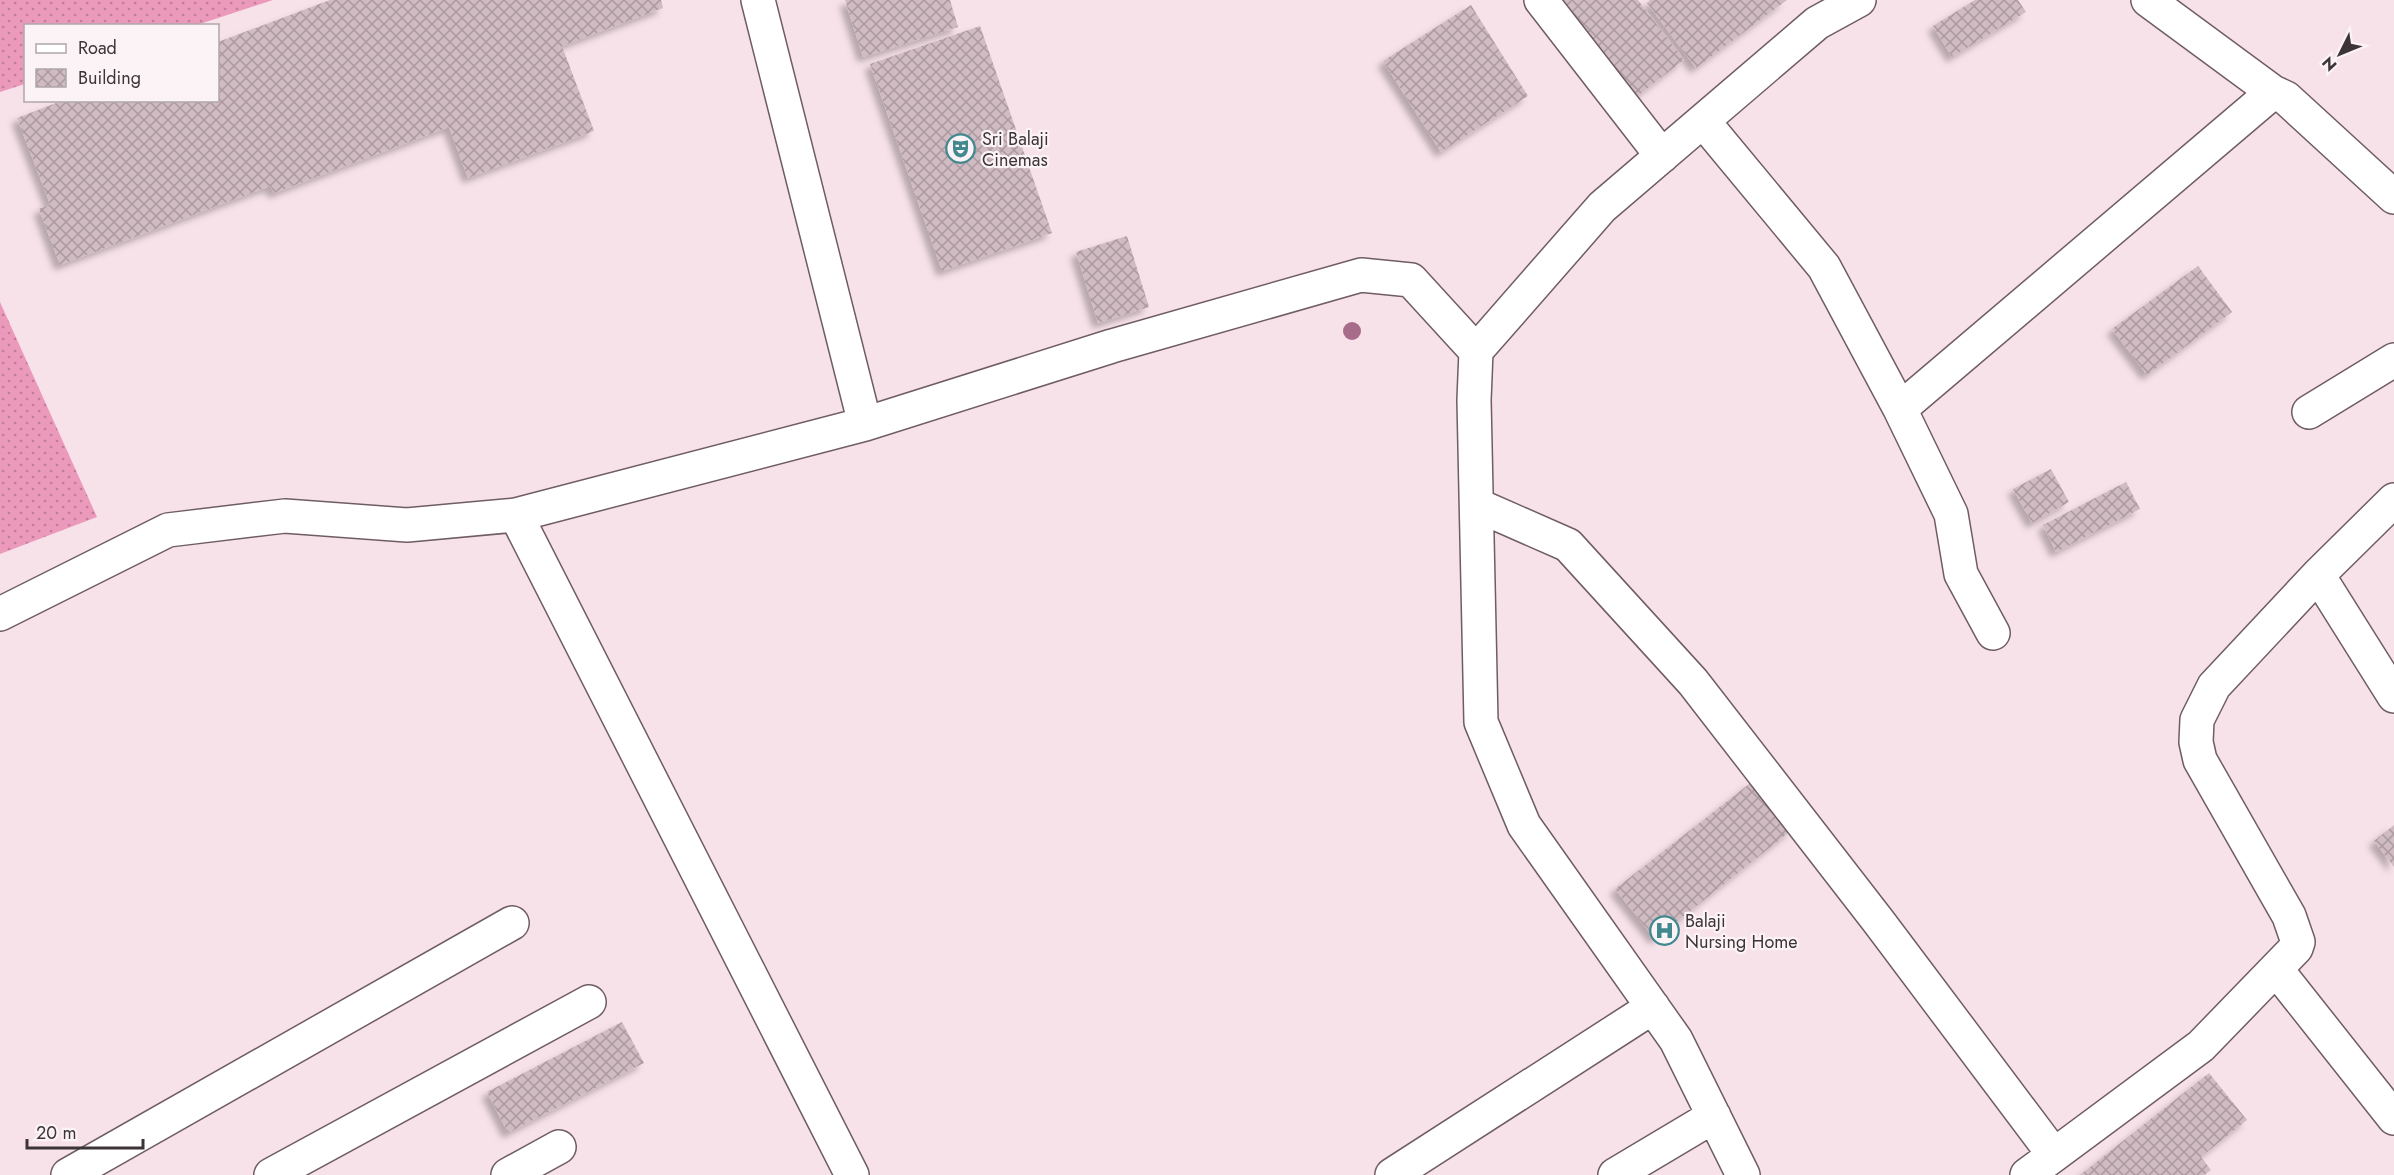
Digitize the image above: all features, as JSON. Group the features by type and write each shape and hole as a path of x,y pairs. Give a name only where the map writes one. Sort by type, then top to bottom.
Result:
{"street":[{"path":"758,0 866,424"},
{"path":"1541,0 1662,156"},
{"path":"1743,1175 1677,1040 1524,825 1481,722 1474,400 1476,351 1602,207 1816,23 1858,0"},
{"path":"2148,0 2273,92 2286,98 2394,197"},
{"path":"1900,409 2273,92"},
{"path":"1702,121 1824,267 1900,409 1951,514 1961,574 1993,633"},
{"path":"0,614 168,530 285,516 407,525 516,515 866,424 1112,346 1361,275 1411,280 1476,351"},
{"path":"2309,412 2394,360"},
{"path":"1477,505 1568,545 1693,682 1879,922 2037,1169 2201,1046 2296,948 2298,942 2289,916 2200,759 2196,742 2197,720 2214,686 2318,575 2394,500"},
{"path":"516,515 852,1175"},
{"path":"2318,575 2394,696"},
{"path":"68,1175 512,923"},
{"path":"2276,969 2394,1118"},
{"path":"271,1175 589,1002"},
{"path":"1392,1175 1653,1007"},
{"path":"1615,1175 1714,1116"},
{"path":"508,1175 559,1147"}],"shaded area":[{"path":"0,0 273,0 200,24 24,24 24,84 0,92"},
{"path":"0,302 97,517 0,554"}],"building":[{"path":"330,0 661,0 663,8 562,46 594,131 468,178 449,127 274,193 270,186 60,265 39,209 50,204 17,118 59,102 219,102 219,42"},
{"path":"845,0 950,0 958,27 863,57"},
{"path":"1547,0 1638,0 1684,60 1627,104"},
{"path":"1650,0 1787,0 1696,68 1647,3"},
{"path":"1975,0 2018,0 2026,12 1952,57 1933,26"},
{"path":"1471,5 1528,96 1441,152 1383,61"},
{"name":"Sri Balaji Cinemas","path":"980,26 1052,233 942,271 870,64"},
{"path":"1127,236 1149,307 1098,323 1076,252"},
{"path":"2198,266 2232,312 2147,375 2112,329"},
{"path":"2051,469 2069,502 2032,523 2013,489"},
{"path":"2126,482 2140,509 2056,552 2043,525"},
{"path":"1753,781 1792,830 1655,939 1615,889"},
{"path":"2394,825 2394,867 2374,841"},
{"path":"622,1022 644,1063 508,1133 487,1092"},
{"path":"2209,1073 2247,1120 2201,1157 2211,1170 2204,1175 2080,1175"}],"place":[{"name":"Sri Balaji Cinemas","path":"961,149"},
{"name":"Balaji Nursing Home","path":"1664,931"}]}
